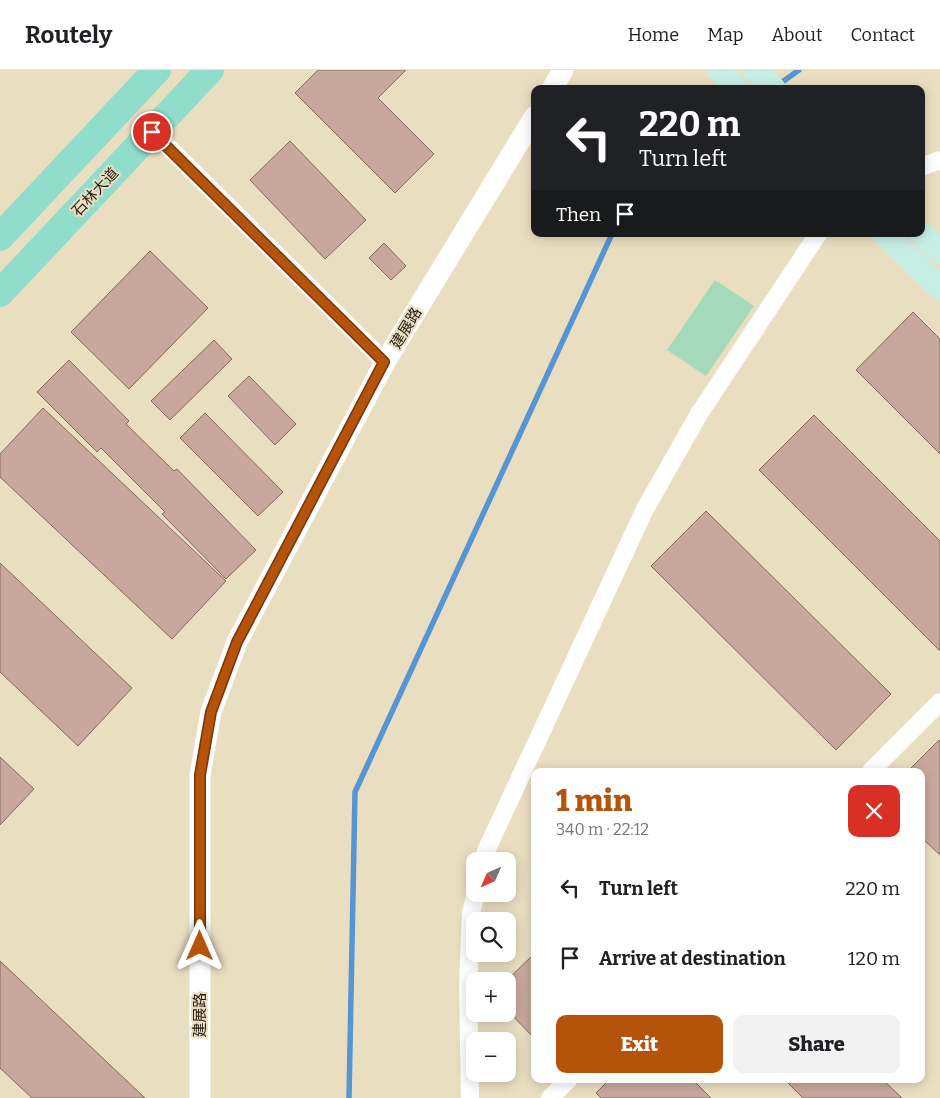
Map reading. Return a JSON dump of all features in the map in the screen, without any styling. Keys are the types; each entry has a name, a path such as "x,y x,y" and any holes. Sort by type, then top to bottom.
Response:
{"main road":[{"path":"0,238 157,70"},
{"name":"石林大道","path":"0,293 210,70"},
{"path":"719,70 734,85"},
{"path":"755,70 770,85"},
{"path":"888,237 940,288"},
{"path":"924,237 940,252"}],"street":[{"path":"554,85 563,70"},
{"name":"建展路","path":"200,1098 200,775 211,712 237,642 384,362 531,123"},
{"path":"152,132 384,362"},
{"path":"925,165 940,160"},
{"path":"486,852 645,509 699,414 816,237"},
{"path":"875,768 940,702"},
{"path":"470,1098 468,987 474,902"},
{"path":"550,1098 565,1083"}],"green space":[{"path":"715,280 754,306 706,376 667,350"}],"building":[{"path":"318,70 406,70 378,98 434,154 395,193 295,93"},
{"path":"290,141 366,220 325,259 250,180"},
{"path":"384,243 406,266 391,280 369,258"},
{"path":"150,251 208,308 129,389 71,332"},
{"path":"913,312 940,339 940,454 856,370"},
{"path":"214,340 232,359 170,420 151,401"},
{"path":"69,360 129,421 126,424 174,471 177,469 256,550 226,579 162,514 165,512 101,448 97,452 37,392"},
{"path":"249,376 296,424 275,445 228,396"},
{"path":"43,408 226,581 172,639 0,477 0,454"},
{"path":"205,413 283,492 258,516 180,438"},
{"path":"814,415 940,541 940,651 759,470"},
{"path":"706,511 891,694 836,750 651,566"},
{"path":"0,563 132,688 78,746 0,672"},
{"path":"939,740 940,855 925,841 925,768 911,768"},
{"path":"0,757 34,789 0,825"},
{"path":"531,957 531,1035 516,1019 515,972"},
{"path":"0,961 145,1098 32,1098 0,1068"},
{"path":"606,1083 696,1083 711,1098 601,1098 596,1093"},
{"path":"788,1083 886,1083 902,1098 803,1098"}],"waterway":[{"path":"778,85 799,70"},
{"path":"349,1098 355,792 611,237"}],"route":[{"path":"152,132 384,362 237,642 211,712 200,775 200,946"}]}
